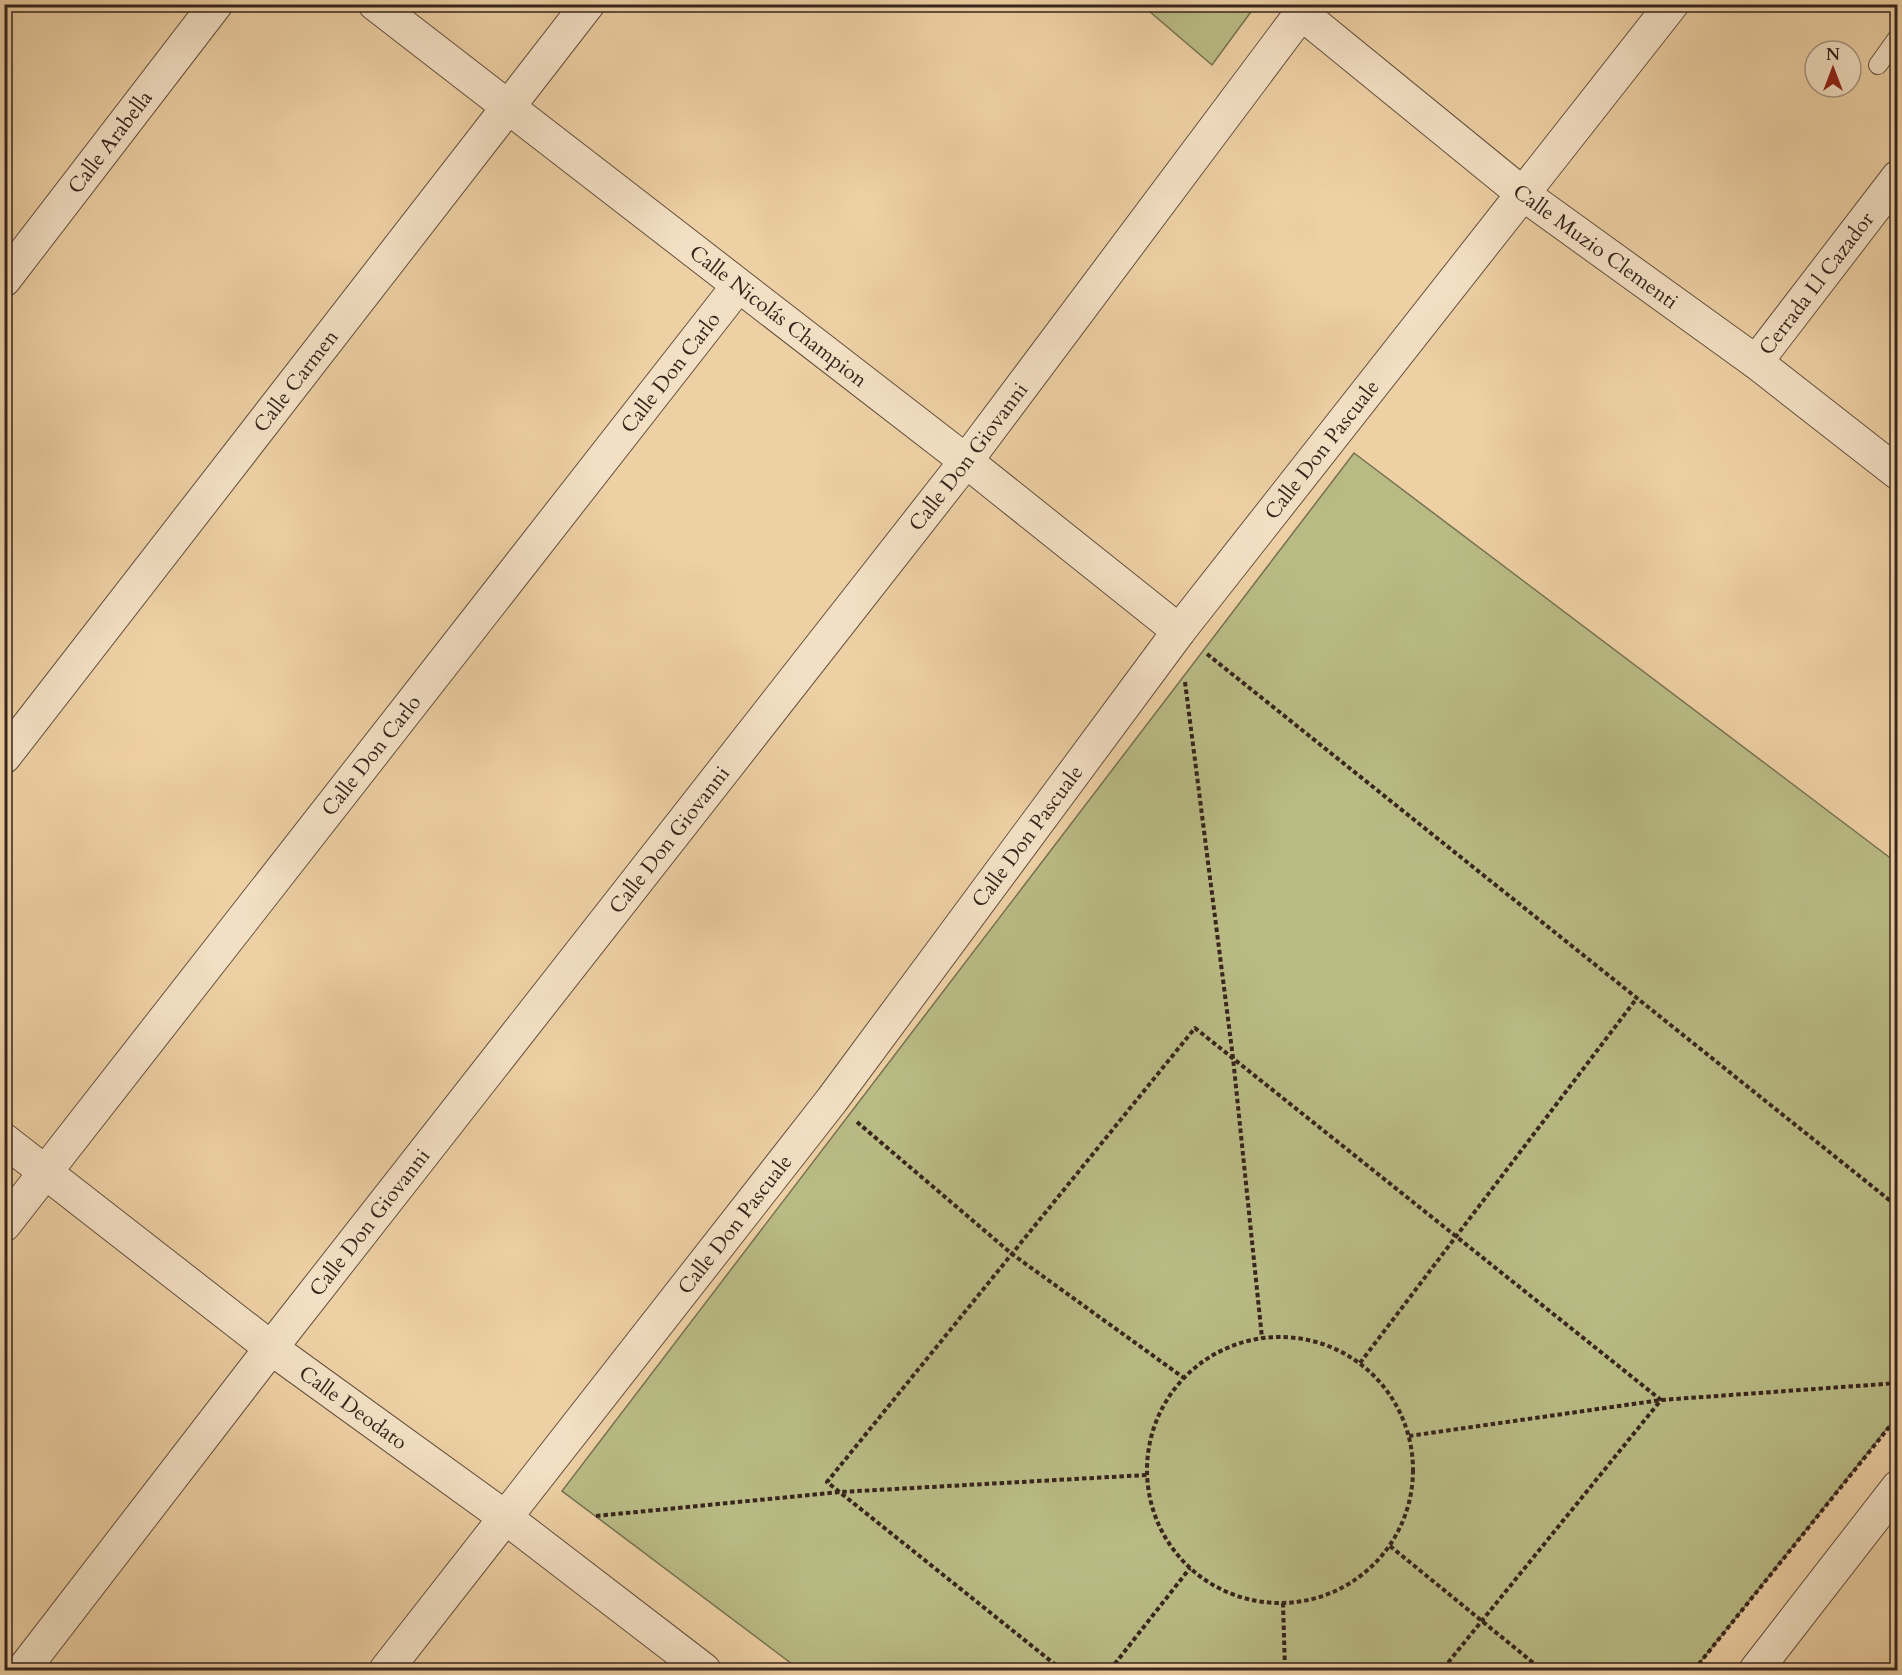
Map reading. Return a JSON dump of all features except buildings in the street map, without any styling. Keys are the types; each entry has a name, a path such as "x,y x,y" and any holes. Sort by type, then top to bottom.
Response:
{"street":[{"name":"Calle Arabella","path":"4,280 216,4"},
{"name":"Calle Nicolás Champion","path":"375,4 966,461 1179,631"},
{"name":"Calle Carmen","path":"4,757 588,4"},
{"name":"Calle Don Pascuale","path":"386,1671 832,1100 1179,631 1672,4"},
{"name":"Calle Muzio Clementi","path":"1305,9 1523,194 1756,362 1898,473"},
{"name":"Calle Don Giovanni","path":"23,1671 272,1348 966,461 1305,9"},
{"name":"Cerrada Ll Cazador","path":"1756,362 1898,177"},
{"name":"Calle Don Carlo","path":"4,1225 738,286"},
{"name":"Calle Deodato","path":"4,1140 272,1348 506,1518 704,1671"},
{"path":"1756,1671 1898,1487"}],"lane":[{"path":"1878,65 1898,38"}],"path":[{"path":"1179,631 1898,1207"},
{"path":"1179,631 1233,1058 1262,1338"},
{"path":"1360,1364 1637,998"},
{"path":"1062,1671 827,1482 1196,1028 1661,1400"},
{"path":"832,1100 1012,1254 1184,1378"},
{"path":"1262,1338 1297,1338 1330,1347 1360,1364 1382,1384 1398,1408 1409,1436 1414,1464 1412,1493 1404,1521 1390,1546 1369,1570 1343,1587 1314,1599 1283,1603 1249,1600 1238,1596 1217,1587 1190,1568 1167,1541 1152,1509 1147,1475 1150,1439 1163,1406 1184,1378 1207,1359 1233,1346 1262,1338"},
{"path":"1409,1436 1661,1400 1898,1383"},
{"path":"1442,1671 1661,1400"},
{"path":"1694,1671 1898,1416"},
{"path":"596,1516 840,1492 1147,1475"},
{"path":"1390,1546 1542,1671"},
{"path":"1110,1671 1190,1568"},
{"path":"1283,1603 1285,1671"}],"green space":[{"path":"1142,5 1256,5 1212,65"},
{"path":"1354,453 1897,863 1897,1416 1694,1670 800,1670 562,1491"}]}
